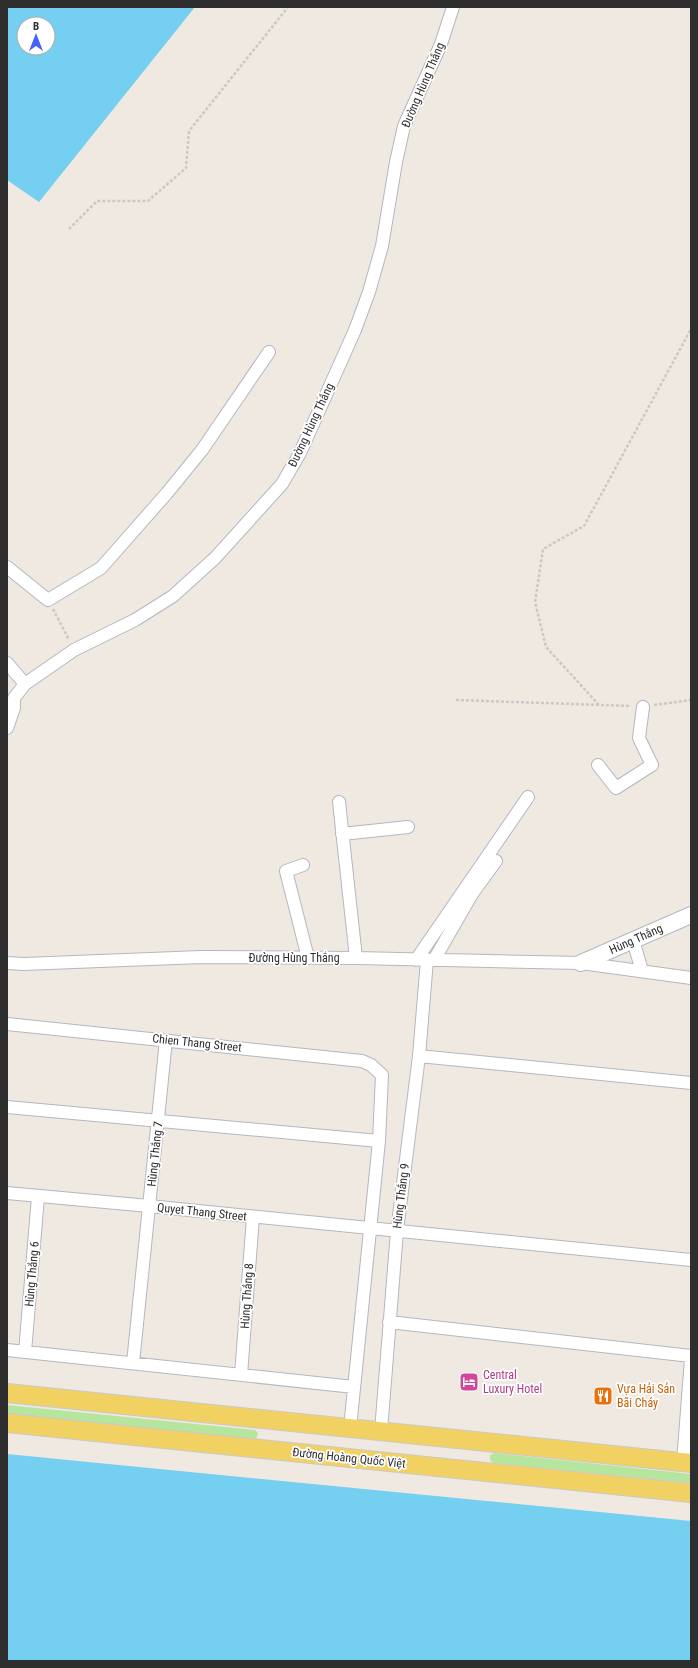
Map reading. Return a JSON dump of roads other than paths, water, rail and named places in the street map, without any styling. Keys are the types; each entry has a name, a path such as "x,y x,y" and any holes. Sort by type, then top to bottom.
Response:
{"main road":[{"path":"7,1394 687,1463"},
{"name":"Đường Hoàng Quốc Việt","path":"7,1423 691,1493"},
{"path":"347,1457 350,1428"},
{"path":"378,1461 381,1431"}],"street":[{"name":"Đường Hùng Thắng","path":"7,728 14,708 10,701 25,684 74,650 134,620 173,596 215,558 282,484 300,453 369,292 382,246 396,162 404,126 441,44 453,7"},
{"path":"7,567 48,600 101,568 167,493 202,450 269,352"},
{"path":"7,662 25,684"},
{"path":"598,765 616,788 652,765 639,738 643,707"},
{"path":"426,960 528,796"},
{"path":"339,802 356,958"},
{"path":"342,834 408,827"},
{"path":"426,960 496,861"},
{"path":"303,865 286,870 308,958"},
{"name":"Hùng Thắng","path":"581,963 691,915"},
{"path":"633,940 642,971"},
{"name":"Đường Hùng Thắng","path":"7,963 24,964 201,957 356,958 581,963 691,978"},
{"name":"Hùng Thắng 9","path":"381,1431 397,1231 419,1056 426,960"},
{"name":"Chien Thang Street","path":"7,1024 362,1061 371,1065 382,1074 379,1141"},
{"name":"Hùng Thắng 7","path":"133,1363 166,1040"},
{"path":"419,1056 691,1083"},
{"path":"7,1107 379,1141 350,1428"},
{"name":"Quyet Thang Street","path":"7,1193 691,1260"},
{"name":"Hùng Thắng 6","path":"26,1352 38,1197"},
{"name":"Hùng Thắng 8","path":"241,1375 253,1218"},
{"path":"389,1322 691,1358 687,1463"},
{"path":"7,1350 354,1387"}],"water":[{"path":"7,7 195,7 39,202 7,180"},
{"path":"7,1454 691,1521 691,1661 7,1661"}],"place":[{"name":"Central Luxury Hotel","path":"469,1382"},
{"name":"Vựa Hải Sản Bãi Cháy","path":"603,1396"}]}
